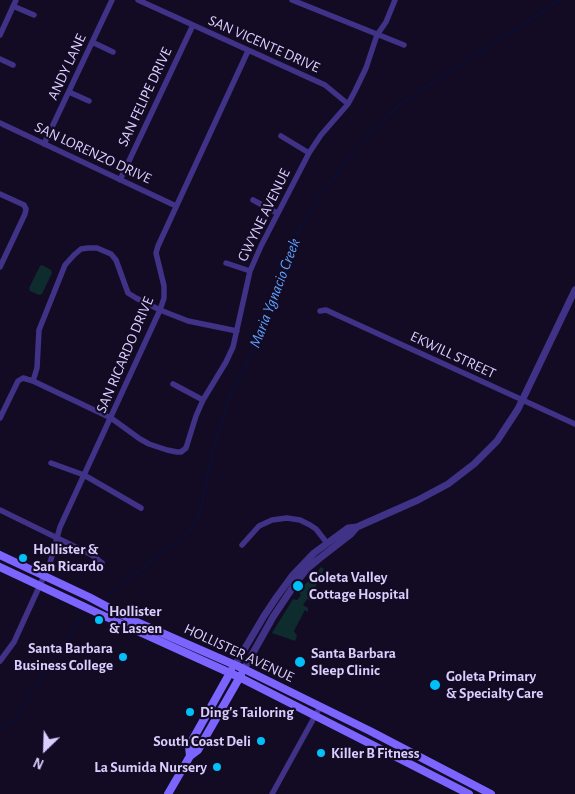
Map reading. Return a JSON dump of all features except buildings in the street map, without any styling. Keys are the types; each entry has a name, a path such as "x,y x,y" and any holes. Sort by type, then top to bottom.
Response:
{"main road":[{"name":"HOLLISTER AVENUE","path":"0,555 89,597 132,620 244,669 491,794"},
{"name":"HOLLISTER AVENUE","path":"0,567 239,677 469,794"},
{"path":"190,756 189,746 235,665"},
{"path":"168,794 190,756 198,750 244,669"}],"street":[{"name":"ANDY LANE","path":"44,144 112,0"},
{"name":"SAN VICENTE DRIVE","path":"138,0 326,85 348,104"},
{"path":"292,0 404,45"},
{"name":"GWYNE AVENUE","path":"111,418 149,444 181,452 186,448 203,400 233,347 250,270 261,246 309,153 321,135 348,104 363,75 377,35 386,22 396,0"},
{"path":"0,34 15,3 34,15"},
{"name":"SAN FELIPE DRIVE","path":"120,180 193,25"},
{"path":"92,42 113,52"},
{"name":"SAN RICARDO DRIVE","path":"0,661 14,642 40,586 52,556 60,527 160,310 164,298 164,286 156,253 158,246 248,51"},
{"path":"0,59 12,65"},
{"path":"69,92 90,101"},
{"name":"SAN LORENZO DRIVE","path":"0,123 176,206"},
{"path":"281,136 309,153"},
{"path":"0,194 24,205 26,209 0,267"},
{"path":"253,200 277,213"},
{"path":"33,381 37,368 38,330 65,265 81,249 97,248 111,254 116,260 128,293 160,310 188,321 237,331"},
{"path":"226,263 250,270"},
{"path":"235,665 280,592 305,563 327,543 348,528 357,527 432,494 462,474 497,441 523,400 575,290"},
{"name":"EKWILL STREET","path":"320,311 326,310 575,424"},
{"path":"0,418 18,382 23,378 111,418"},
{"path":"173,384 203,400"},
{"path":"51,463 84,475 141,508"},
{"path":"0,510 92,555 102,563"},
{"path":"242,544 259,526 272,520 286,518 300,520 310,525 316,529 327,543"},
{"path":"244,669 289,591 308,568 351,534 357,527"},
{"path":"272,794 320,707"}],"green space":[{"path":"42,265 51,270 52,273 42,294 39,295 30,291 29,288"},
{"path":"321,567 324,569 310,598 313,600 307,599 303,605 308,608 308,612 305,610 294,631 297,636 295,641 272,633 293,599 297,600 301,595 298,592"}],"waterway":[{"name":"Maria Ygnacio Creek","path":"106,597 187,533 197,520 213,451 228,401 254,350 282,269 300,228 319,198 346,162 367,135 400,104 560,0"},
{"name":"Maria Ygnacio Creek","path":"0,729 14,720 83,614"}],"place":[{"name":"Hollister & San Ricardo","path":"23,558"},
{"name":"Goleta Valley Cottage Hospital","path":"298,586"},
{"name":"Hollister & Lassen","path":"99,620"},
{"name":"Santa Barbara Business College","path":"123,657"},
{"name":"Santa Barbara Sleep Clinic","path":"300,662"},
{"name":"Goleta Primary & Specialty Care","path":"435,685"},
{"name":"Ding's Tailoring","path":"190,712"},
{"name":"South Coast Deli","path":"261,741"},
{"name":"Killer B Fitness","path":"321,753"},
{"name":"La Sumida Nursery","path":"217,767"}]}
